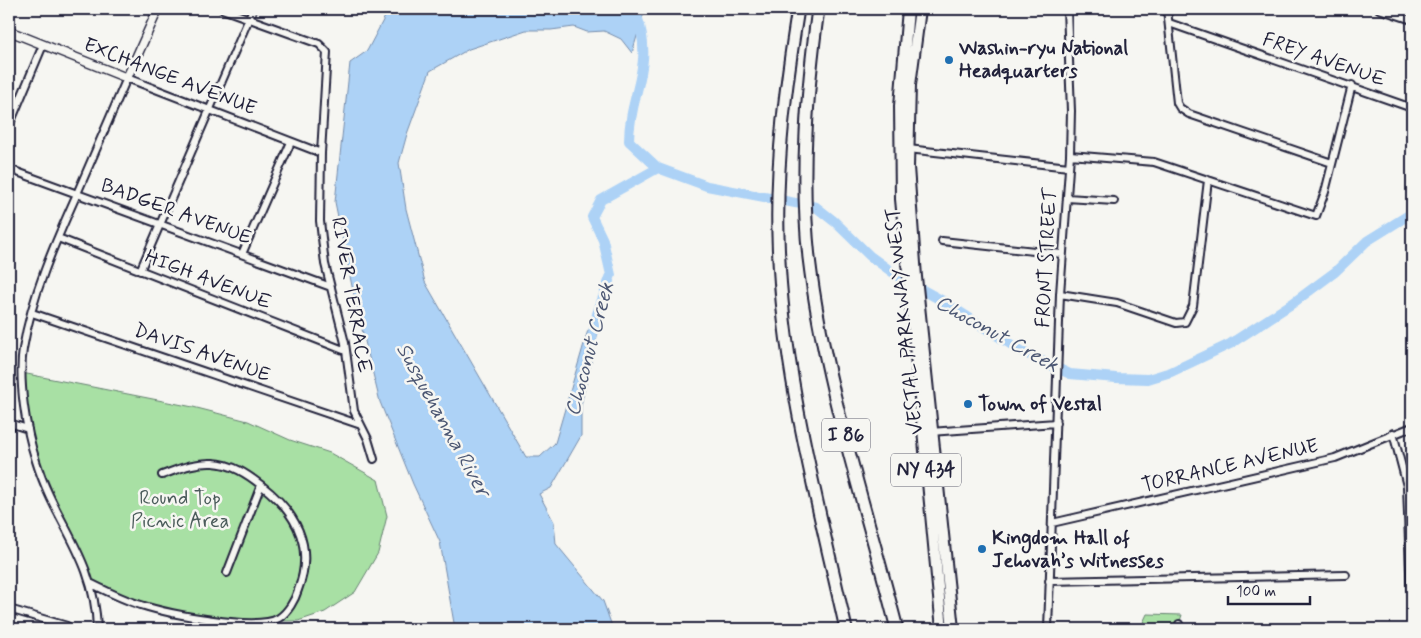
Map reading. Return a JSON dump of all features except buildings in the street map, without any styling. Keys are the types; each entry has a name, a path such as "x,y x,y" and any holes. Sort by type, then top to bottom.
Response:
{"highway":[{"name":"I 86","path":"798,9 785,103 779,172 778,234 782,305 795,399 846,629"},
{"name":"I 86","path":"818,9 809,77 805,177 808,237 823,344 897,629"}],"main road":[{"name":"VESTAL PARKWAY WEST","path":"908,9 903,51 900,145 901,199 912,275 928,432 953,629"},
{"name":"VESTAL PARKWAY WEST","path":"912,275 908,149 910,85 920,9"},
{"name":"VESTAL PARKWAY WEST","path":"928,432 942,629"}],"street":[{"path":"98,629 92,584 76,543 42,478 28,428 22,365 23,349 46,264 158,9"},
{"path":"222,9 248,18"},
{"path":"140,271 253,9"},
{"name":"FRONT STREET","path":"1048,629 1060,294 1070,155 1071,111 1067,9"},
{"path":"1167,9 1178,104 1189,114 1332,163"},
{"path":"1379,9 1412,20"},
{"name":"RIVER TERRACE","path":"248,18 319,44 327,54 321,153 320,221 331,287 346,351 354,411 373,450 374,459"},
{"name":"FREY AVENUE","path":"1169,23 1352,85 1412,108"},
{"name":"EXCHANGE AVENUE","path":"9,31 321,153"},
{"path":"9,126 43,45"},
{"path":"1070,155 1142,159 1316,216 1322,202 1352,85"},
{"path":"242,254 291,142"},
{"path":"908,149 1069,167"},
{"name":"BADGER AVENUE","path":"9,169 331,287"},
{"path":"1060,294 1116,303 1176,323 1185,322 1193,306 1208,180"},
{"path":"1067,198 1114,201"},
{"name":"HIGH AVENUE","path":"58,238 346,351"},
{"path":"942,241 1062,254"},
{"name":"DAVIS AVENUE","path":"32,313 361,425"},
{"path":"9,423 28,428"},
{"path":"928,432 1056,424"},
{"name":"TORRANCE AVENUE","path":"1052,523 1335,458 1412,427"},
{"path":"1393,434 1407,486 1411,528 1412,628"},
{"path":"92,584 116,596 155,609 245,622 270,621 279,618 292,603 302,579 304,558 298,527 287,508 262,485 239,470 213,463 185,466 162,475"},
{"path":"226,574 262,485"},
{"path":"1050,581 1346,576"},
{"path":"9,609 67,626"}],"green space":[{"name":"Round Top Picnic Area","path":"22,373 193,407 248,421 290,440 330,453 378,480 387,516 378,553 355,592 325,612 298,621 227,621 155,609 92,584 49,494 28,429"},
{"path":"1147,614 1182,615 1177,629 1140,629"}],"water":[{"name":"Susquehanna River","path":"389,9 645,9 632,53 621,39 604,31 587,32 574,27 551,30 526,30 469,49 430,71 407,134 399,163 406,209 425,282 526,457 540,457 555,443 588,330 598,333 581,405 581,436 551,488 539,494 554,522 556,544 603,601 613,629 455,629 440,542 413,484 380,402 355,301 335,202 350,63 367,51"}],"waterway":[{"name":"Choconut Creek","path":"612,9 637,16 642,34 642,66 630,124 629,141 658,168"},
{"name":"Choconut Creek","path":"591,343 597,314 611,275 603,240 592,217 601,200 658,168 707,186 816,207 835,222 870,256 899,277 941,300 1023,352 1070,374 1116,378 1148,379 1171,372 1230,344 1293,303 1335,272 1367,241 1412,213"}],"place":[{"name":"Washin-ryu National Headquarters","path":"949,60"},
{"name":"Town of Vestal","path":"968,404"},
{"name":"Kingdom Hall of Jehovah’s Witnesses","path":"982,549"}]}
